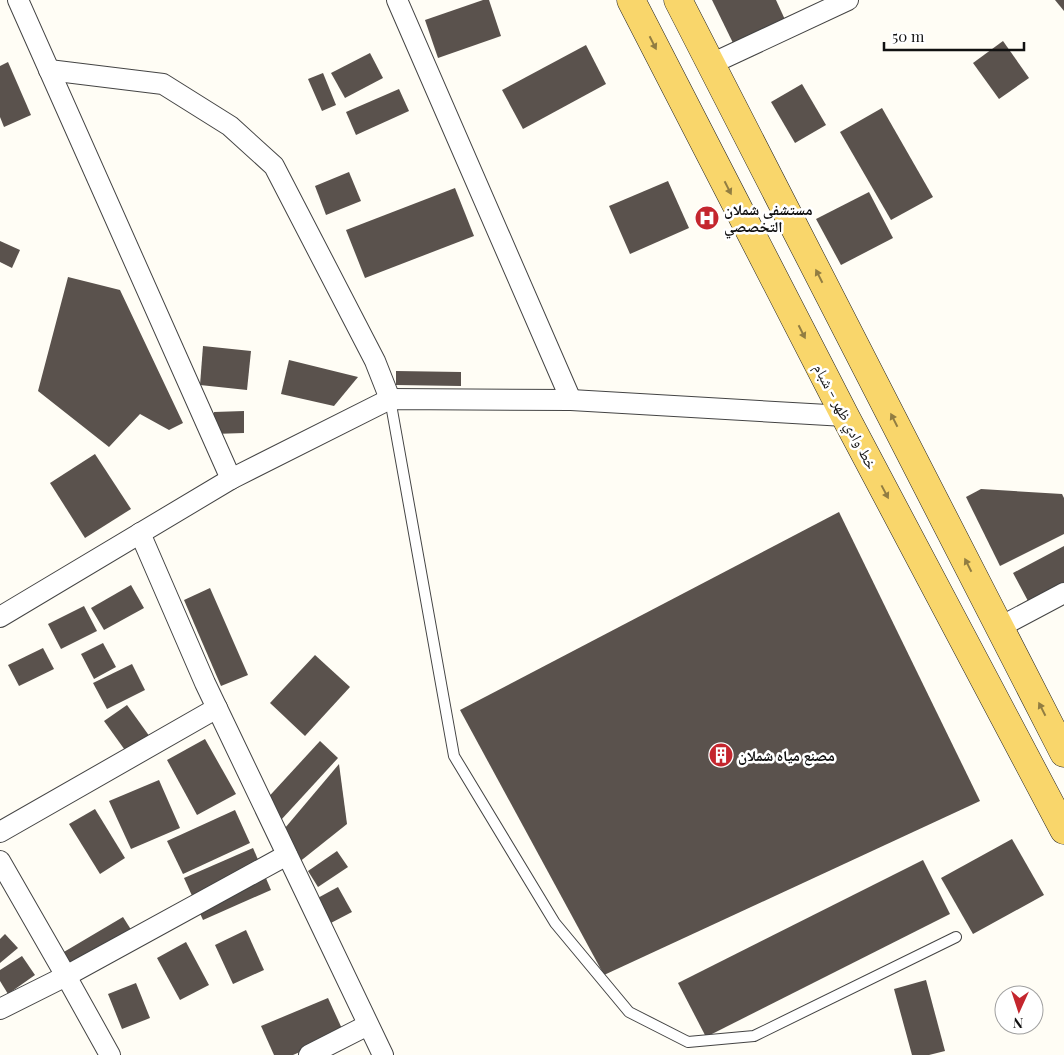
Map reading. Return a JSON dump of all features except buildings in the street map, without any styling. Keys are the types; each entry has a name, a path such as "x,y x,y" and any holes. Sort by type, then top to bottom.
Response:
{"main road":[{"name":"خط وادي ظهر - شبام","path":"631,0 845,416 1064,830"},
{"path":"678,0 1064,753"}],"street":[{"path":"18,0 231,479"},
{"path":"397,0 572,400"},
{"path":"711,64 848,0"},
{"path":"49,70 162,84 230,126 274,166 375,361 390,399"},
{"path":"0,617 231,479 390,399 572,400 845,416"},
{"path":"140,533 217,708 383,1055"},
{"path":"1000,627 1064,593"},
{"path":"0,832 217,708"},
{"path":"0,1009 66,976 287,855"},
{"path":"0,861 110,1055"},
{"path":"309,1055 368,1025"}],"lane":[{"path":"390,399 454,756 555,923 630,1012 688,1042 754,1036 956,937"}],"place":[{"name":"مستشفى شملان التخصصي","path":"707,218"},
{"name":"مصنع مياه شملان","path":"721,755"}]}
